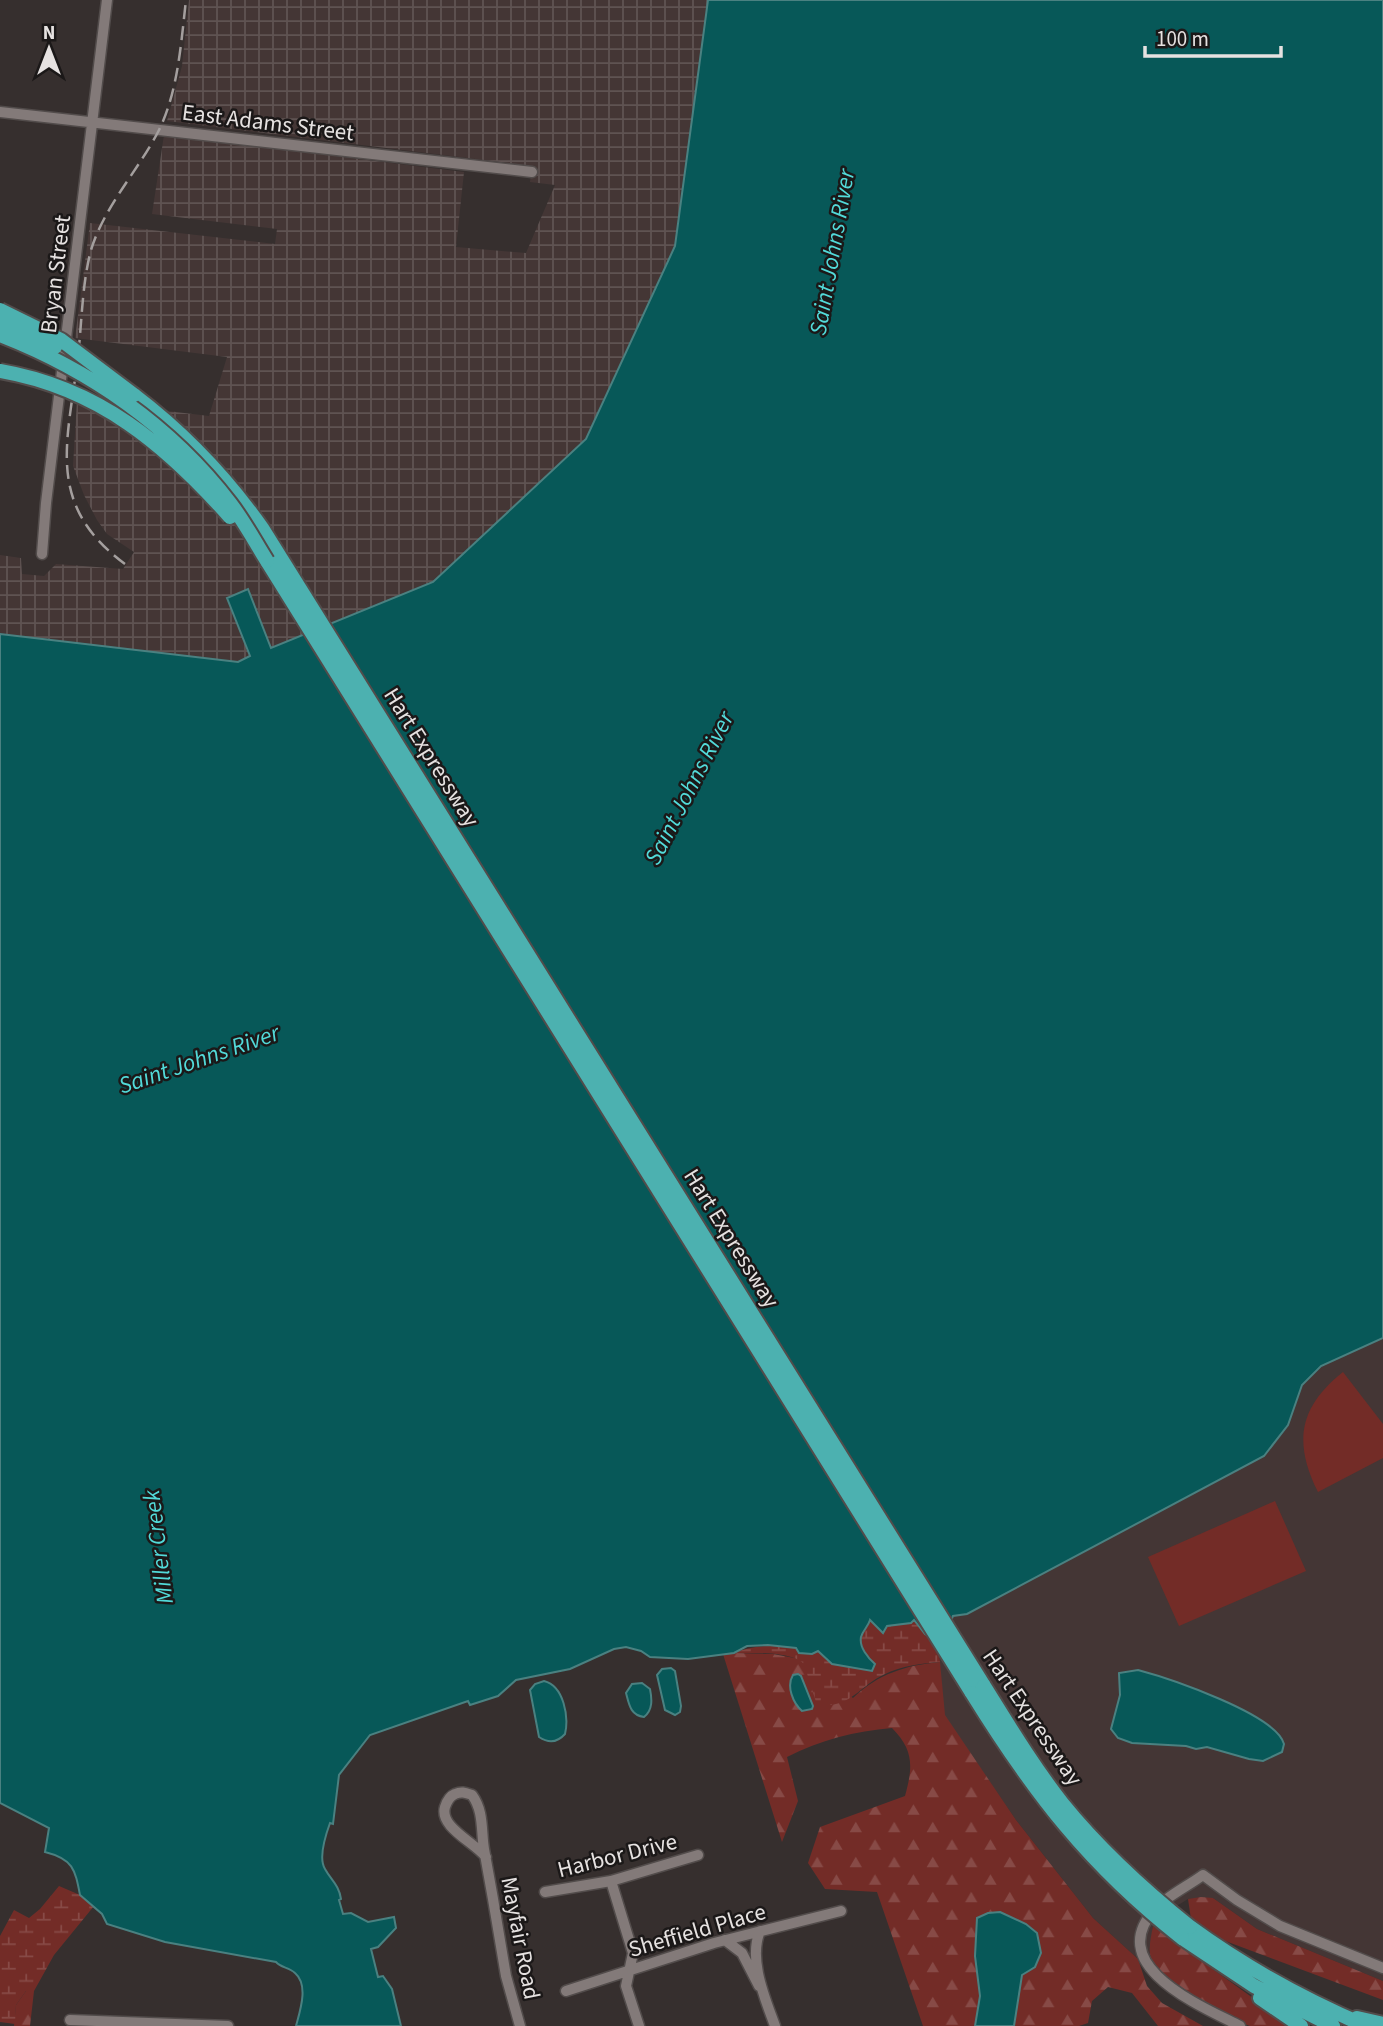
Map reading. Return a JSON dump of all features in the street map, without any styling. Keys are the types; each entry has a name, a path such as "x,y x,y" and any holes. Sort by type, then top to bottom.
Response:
{"highway":[{"path":"0,310 61,340 134,395"},
{"path":"0,323 77,358 134,395"},
{"path":"0,335 81,373 156,426 190,457 225,496 267,561"},
{"path":"0,371 33,378 71,391 133,425 203,488 267,561"},
{"name":"Hart Expressway","path":"134,395 199,451 233,489 262,528 1022,1748 1062,1803 1106,1853 1221,1965 1298,2010 1333,2026"},
{"name":"Hart Expressway","path":"267,561 1016,1762 1055,1816 1094,1860 1130,1894 1186,1932 1330,2011 1366,2026"},
{"path":"1221,1965 1258,1997 1301,2026"},
{"path":"1330,2011 1383,2024"}],"street":[{"name":"Bryan Street","path":"42,554 107,0"},
{"name":"East Adams Street","path":"0,112 532,172"},
{"name":"Mayfair Road","path":"486,1857 477,1846 446,1822 446,1805 455,1794 466,1793 476,1801 480,1810 506,1976 520,2026"},
{"name":"Harbor Drive","path":"545,1892 611,1881 698,1854"},
{"path":"1232,2024 1163,1981 1147,1966 1140,1952 1144,1925 1156,1908 1203,1875 1280,1926 1383,1968"},
{"path":"611,1881 633,1953 626,1986 639,2026"},
{"name":"Sheffield Place","path":"566,1991 724,1940 841,1911"},
{"path":"760,1931 755,1951 764,1996"},
{"path":"724,1940 742,1953 764,1996 775,2026"},
{"path":"70,2020 228,2026"}],"shaded area":[{"path":"189,0 708,0 675,246 586,439 433,582 271,648 248,590 227,598 250,657 238,662 0,634 0,555 21,558 22,574 44,576 56,564 123,569 134,552 107,534 97,520 73,466 77,400 209,416 227,357 75,338 90,223 275,244 277,229 152,214 164,135 464,172 456,247 526,253 555,185 530,182 532,166 167,121 182,66"},
{"path":"1383,1338 1383,1981 1257,1929 1213,1898 1188,1899 1167,1912 1153,1926 1150,1954 1138,1959 1093,1918 1016,1820 944,1715 938,1642 947,1632 952,1616 967,1614 1288,1425 1302,1385 1321,1366"}],"green space":[{"path":"1343,1372 1383,1424 1383,1458 1318,1492 1305,1457 1305,1426 1317,1398"},
{"path":"1275,1501 1306,1571 1179,1626 1148,1557"},
{"path":"914,1619 925,1634 938,1642 940,1662 912,1665 891,1671 838,1704 817,1705 804,1664 798,1660 771,1654 734,1653 748,1648 782,1646 867,1657 860,1640 869,1620 898,1625"},
{"path":"723,1654 773,1654 800,1659 853,1698 872,1683 893,1672 940,1662 945,1715 1016,1820 1093,1918 1138,1959 1147,1986 1162,2003 1203,2026 1158,2026 1132,1993 1108,1987 1092,2001 1088,2023 1079,2026 1014,2026 1022,1975 1035,1966 1026,1924 1000,1912 975,1956 980,1996 975,2026 923,2026 877,1892 825,1889 808,1863 820,1827 905,1796 910,1759 904,1744 892,1728 878,1729 825,1741 787,1757 798,1801 782,1842"},
{"path":"59,1886 80,1895 94,1906 54,1955 34,1991 26,1991 16,2005 15,2024 0,2022 0,1936 14,1910 29,1918"},
{"path":"1213,1898 1257,1929 1383,1981 1383,2000 1220,1939 1191,1919 1188,1899"},
{"path":"1153,1926 1294,2026 1250,2026 1212,2007 1180,1986 1156,1967 1151,1959"},
{"path":"26,1991 34,1991 30,2026 14,2026 16,2005"}],"water":[{"path":"708,0 1383,0 1383,1338 1321,1366 1302,1385 1288,1425 1264,1456 967,1614 953,1616 947,1632 938,1642 925,1634 914,1620 911,1623 887,1626 883,1633 870,1620 862,1635 861,1645 875,1664 872,1671 832,1664 818,1651 812,1654 799,1653 796,1648 768,1645 747,1646 734,1653 688,1659 650,1657 626,1647 614,1649 570,1669 516,1680 498,1696 470,1705 468,1701 370,1735 339,1775 333,1824 330,1823 322,1859 338,1890 343,1914 351,1913 368,1922 394,1917 396,1928 378,1947 371,1949 378,1977 383,1976 392,1989 401,2026 296,2026 303,1991 299,1978 293,1971 276,1962 165,1942 107,1924 102,1914 80,1895 71,1866 62,1858 45,1852 49,1828 0,1803 0,634 238,662 250,656 227,598 248,589 271,648 433,582 586,439 675,246"},
{"path":"671,1668 675,1671 681,1706 680,1712 675,1715 665,1710 657,1675 662,1669"},
{"path":"1138,1670 1195,1689 1262,1721 1277,1733 1284,1744 1282,1752 1263,1761 1207,1747 1196,1749 1132,1743 1118,1738 1111,1729 1120,1695 1119,1673"},
{"path":"798,1674 812,1709 802,1711 793,1699 791,1679"},
{"path":"544,1681 556,1689 564,1703 565,1734 552,1741 539,1737 530,1690 535,1684"},
{"path":"642,1683 650,1689 651,1697 650,1708 644,1717 633,1711 626,1693 632,1684"},
{"path":"1000,1912 1026,1924 1037,1933 1041,1953 1035,1967 1022,1975 1014,2026 975,2026 980,1996 975,1956 977,1918"}],"railway":[{"path":"125,564 99,541 82,518 72,494 67,470 70,416 91,250 112,204 150,147 165,117 178,68 186,0"}],"water label":[{"name":"Saint Johns River","path":"832,252"},
{"name":"Saint Johns River","path":"689,788"},
{"name":"Saint Johns River","path":"199,1059"},
{"name":"Miller Creek","path":"158,1547"}]}
